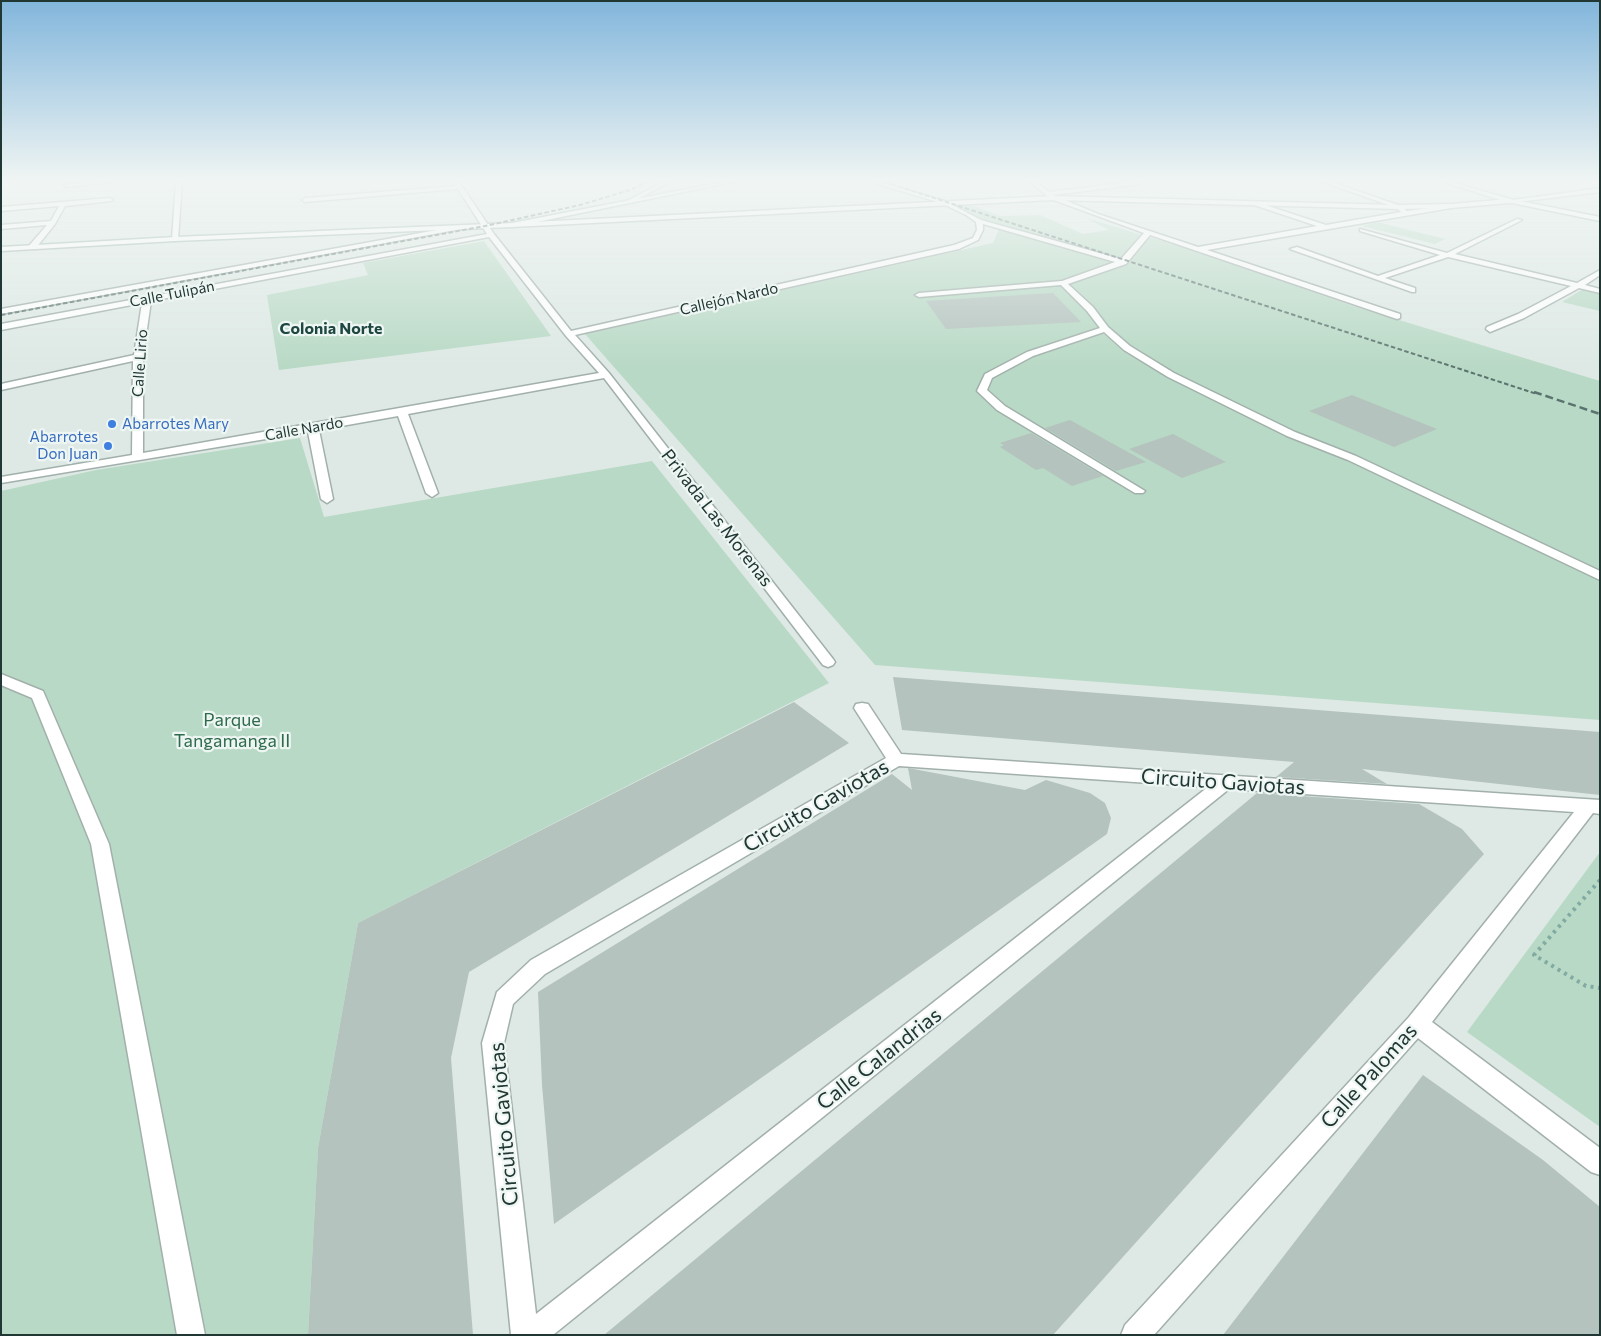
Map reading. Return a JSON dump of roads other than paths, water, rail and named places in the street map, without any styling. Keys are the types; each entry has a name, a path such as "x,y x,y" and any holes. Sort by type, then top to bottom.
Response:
{"street":[{"path":"1,250 79,244"},
{"path":"1,312 370,244"},
{"name":"Calle Tulipán","path":"1,327 441,244"},
{"name":"Privada Las Morenas","path":"498,244 569,334 606,375 828,662"},
{"name":"Callejón Nardo","path":"569,334 963,244"},
{"path":"1061,244 1123,262"},
{"path":"918,295 1063,283 1123,262 1138,244"},
{"path":"1181,244 1397,316"},
{"path":"1198,250 1229,244"},
{"path":"1411,244 1448,255 1600,291"},
{"path":"1378,278 1448,255 1470,244"},
{"path":"1294,249 1412,290"},
{"path":"1490,329 1522,316 1600,272"},
{"path":"1063,283 1090,309 1105,328 1127,348 1171,375 1291,434 1352,458 1600,576"},
{"name":"Calle Lirio","path":"138,457 138,357 147,299"},
{"path":"1105,328 1030,354 988,376 982,391 1001,408 1139,490"},
{"path":"1,387 138,357"},
{"name":"Calle Nardo","path":"1,480 312,428 606,375"},
{"path":"402,412 432,494"},
{"path":"312,428 327,499"},
{"path":"1,679 38,695 100,844 191,1335"},
{"path":"862,708 896,760"},
{"name":"Circuito Gaviotas","path":"525,1335 493,1043 504,999 538,967 896,760 1595,806"},
{"name":"Calle Calandrias","path":"531,1335 1226,782"},
{"name":"Calle Palomas","path":"1134,1335 1417,1024 1595,806"},
{"path":"1417,1024 1600,1163"}],"railway":[{"path":"1,315 385,244"},
{"path":"1077,244 1537,394"},
{"path":"1534,392 1600,414"}],"place":[{"name":"Abarrotes Mary","path":"112,424"},
{"name":"Abarrotes Don Juan","path":"108,446"}],"district":[{"name":"Colonia Norte","path":"331,329"}],"park label":[{"name":"Parque Tangamanga II","path":"232,730"}]}
